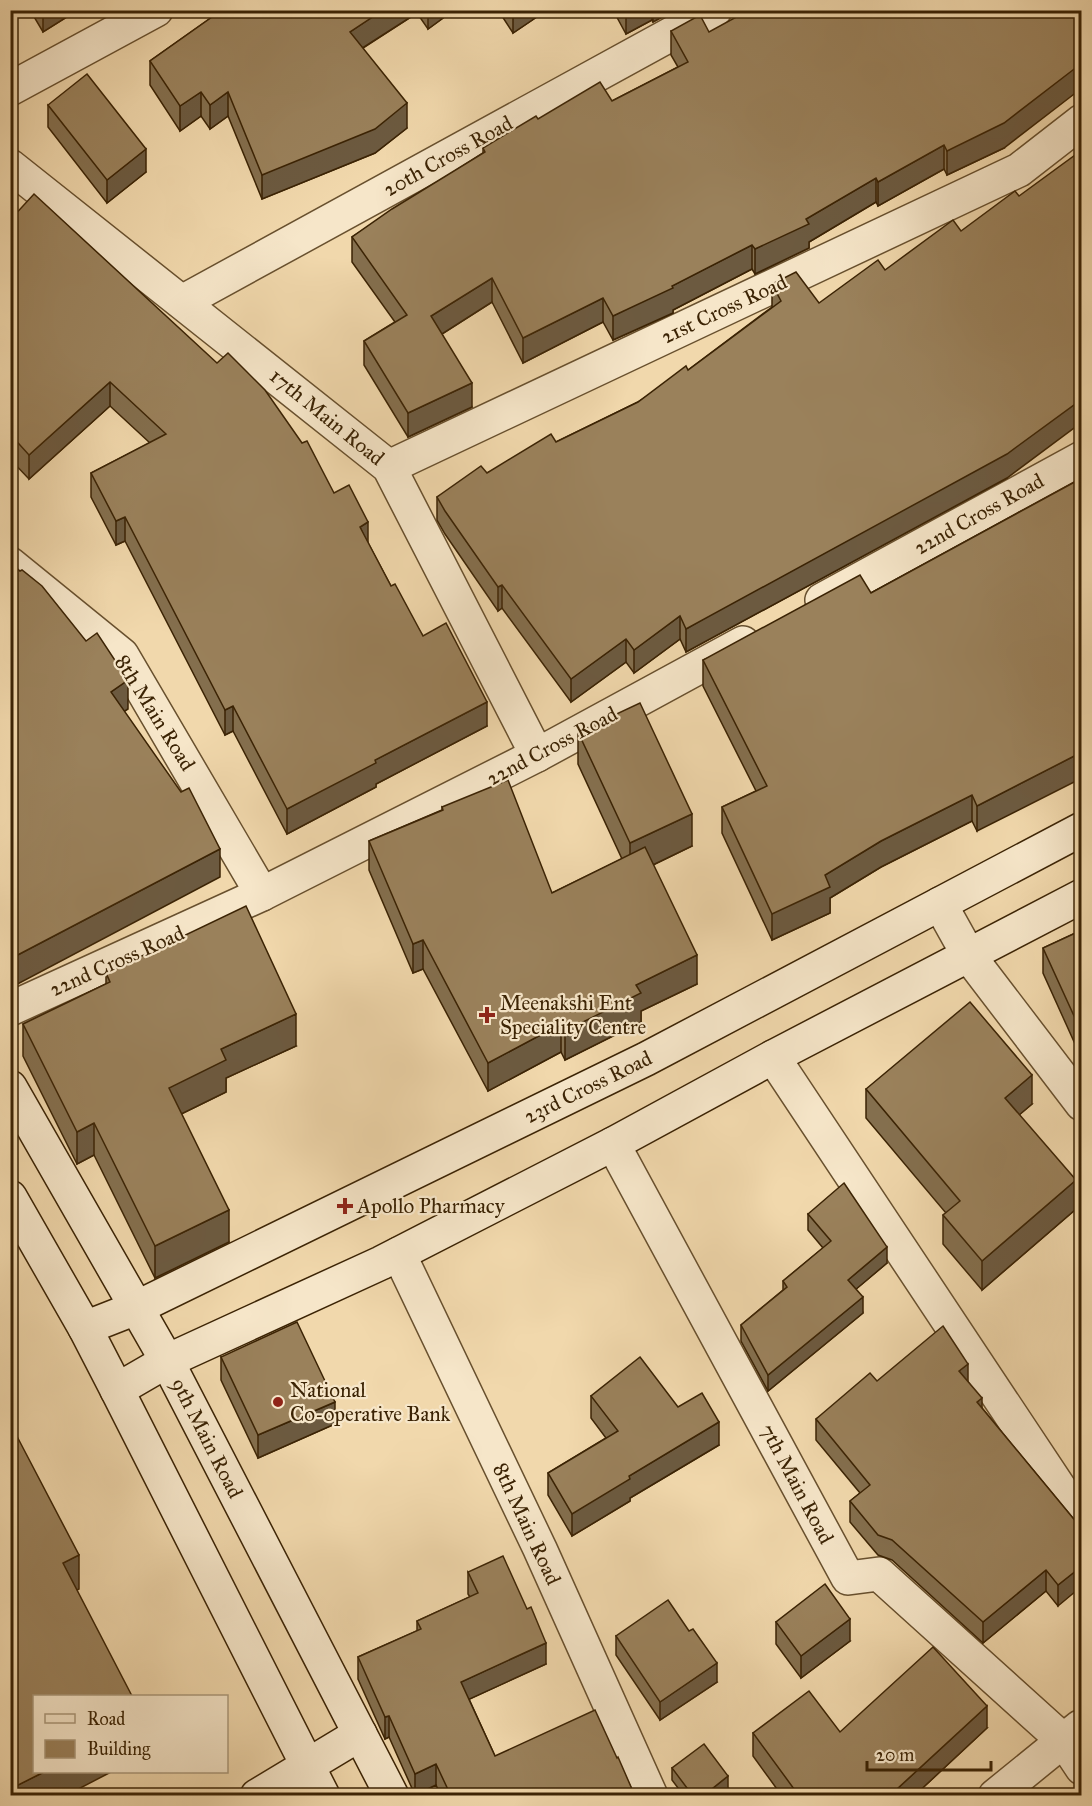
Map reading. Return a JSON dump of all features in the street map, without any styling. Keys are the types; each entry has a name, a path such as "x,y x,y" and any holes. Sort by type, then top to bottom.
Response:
{"street":[{"path":"10,89 156,10"},
{"name":"20th Cross Road","path":"182,302 715,10"},
{"name":"21st Cross Road","path":"389,467 1019,170 1082,121"},
{"name":"17th Main Road","path":"10,166 389,467 537,755"},
{"name":"22nd Cross Road","path":"799,612 1082,458"},
{"name":"8th Main Road","path":"10,564 122,655 262,894"},
{"name":"22nd Cross Road","path":"10,1009 262,894 537,755 768,630"},
{"name":"23rd Cross Road","path":"85,1328 136,1308 646,1059 1082,829"},
{"path":"117,1390 167,1361 399,1254 613,1144 773,1057 1082,896"},
{"path":"940,904 969,956 1082,1104"},
{"path":"773,1057 1082,1522"},
{"name":"9th Main Road","path":"10,1087 167,1361 392,1796"},
{"name":"7th Main Road","path":"613,1144 848,1578 879,1574 1073,1733"},
{"path":"10,1197 85,1328 323,1796"},
{"name":"8th Main Road","path":"399,1254 540,1549 651,1796"},
{"path":"995,1796 1073,1733 1082,1768"},
{"path":"257,1796 360,1734"}],"building":[{"path":"222,10 383,10 350,32 407,103 375,129 262,175 228,92 210,105 201,92 180,106 150,61"},
{"path":"749,10 1082,10 1082,63 1004,123 947,151 944,145 878,182 876,178 806,219 809,224 755,249 752,245 672,286 673,288 613,316 603,298 523,338 492,278 431,316 472,383 408,413 364,341 407,315 352,237 392,209 485,152 483,148 536,116 538,119 600,82 612,101 688,62 671,31 700,15 709,32"},
{"path":"87,74 146,149 107,180 48,105"},
{"path":"1082,150 1082,399 1007,454 686,629 680,616 634,650 626,639 571,679 502,585 498,587 437,497 481,466 487,473 551,434 556,442 638,402 686,366 688,370 781,301 772,284 796,272 819,303 878,260 885,270 953,220 961,231 1015,191 1019,196"},
{"path":"34,194 217,363 228,353 265,390 302,443 307,441 334,493 349,485 368,522 360,527 391,586 395,584 423,636 446,623 487,702 287,809 233,706 225,710 125,517 116,521 91,473 166,434 110,382 29,455 10,434 10,218"},
{"path":"1082,478 1082,752 977,806 972,795 881,841 825,875 830,887 772,914 722,807 767,786 703,660 860,575 871,593"},
{"path":"10,562 42,586 86,641 97,633 128,680 111,692 181,792 189,788 220,849 10,959"},
{"path":"640,703 692,814 630,843 578,732"},
{"path":"508,780 552,893 645,847 697,955 636,985 641,993 565,1031 561,1024 488,1063 423,940 413,944 369,841"},
{"path":"246,906 296,1014 221,1049 226,1060 169,1088 229,1210 155,1246 94,1123 77,1132 23,1024 110,982 106,973"},
{"path":"1082,930 1082,1029 1080,1029 1043,948"},
{"path":"970,1002 1032,1075 1005,1098 1076,1180 982,1261 943,1215 960,1201 866,1089"},
{"path":"844,1183 887,1247 848,1280 863,1297 768,1375 741,1325 787,1287 783,1281 831,1241 808,1214"},
{"name":"National Co-operative Bank","path":"297,1322 335,1402 258,1435 221,1357"},
{"path":"943,1326 968,1364 959,1371 982,1398 977,1402 1082,1529 1082,1566 1058,1585 1046,1570 983,1622 892,1540 878,1535 850,1501 870,1485 816,1419 870,1373 877,1381"},
{"path":"640,1357 678,1407 702,1393 719,1422 629,1476 630,1479 572,1514 548,1473 618,1431 591,1396"},
{"path":"10,1423 79,1555 63,1563 131,1695 33,1695 33,1773 42,1773 12,1788 15,1796 10,1796"},
{"path":"503,1556 527,1609 531,1607 546,1643 461,1682 495,1756 595,1710 635,1796 451,1796 436,1764 415,1774 389,1716 385,1717 358,1657 421,1629 417,1621 478,1593 468,1572"},
{"path":"825,1584 850,1619 801,1656 776,1622"},
{"path":"668,1600 689,1631 693,1629 717,1663 660,1702 616,1636"},
{"path":"933,1647 987,1706 897,1789 900,1792 895,1796 793,1796 797,1793 753,1733 809,1691 840,1732"},
{"path":"704,1744 728,1776 703,1796 693,1796 672,1768"}],"place":[{"name":"Meenakshi Ent Speciality Centre","path":"487,1015"},
{"name":"Apollo Pharmacy","path":"345,1206"},
{"name":"National Co-operative Bank","path":"278,1402"}]}
